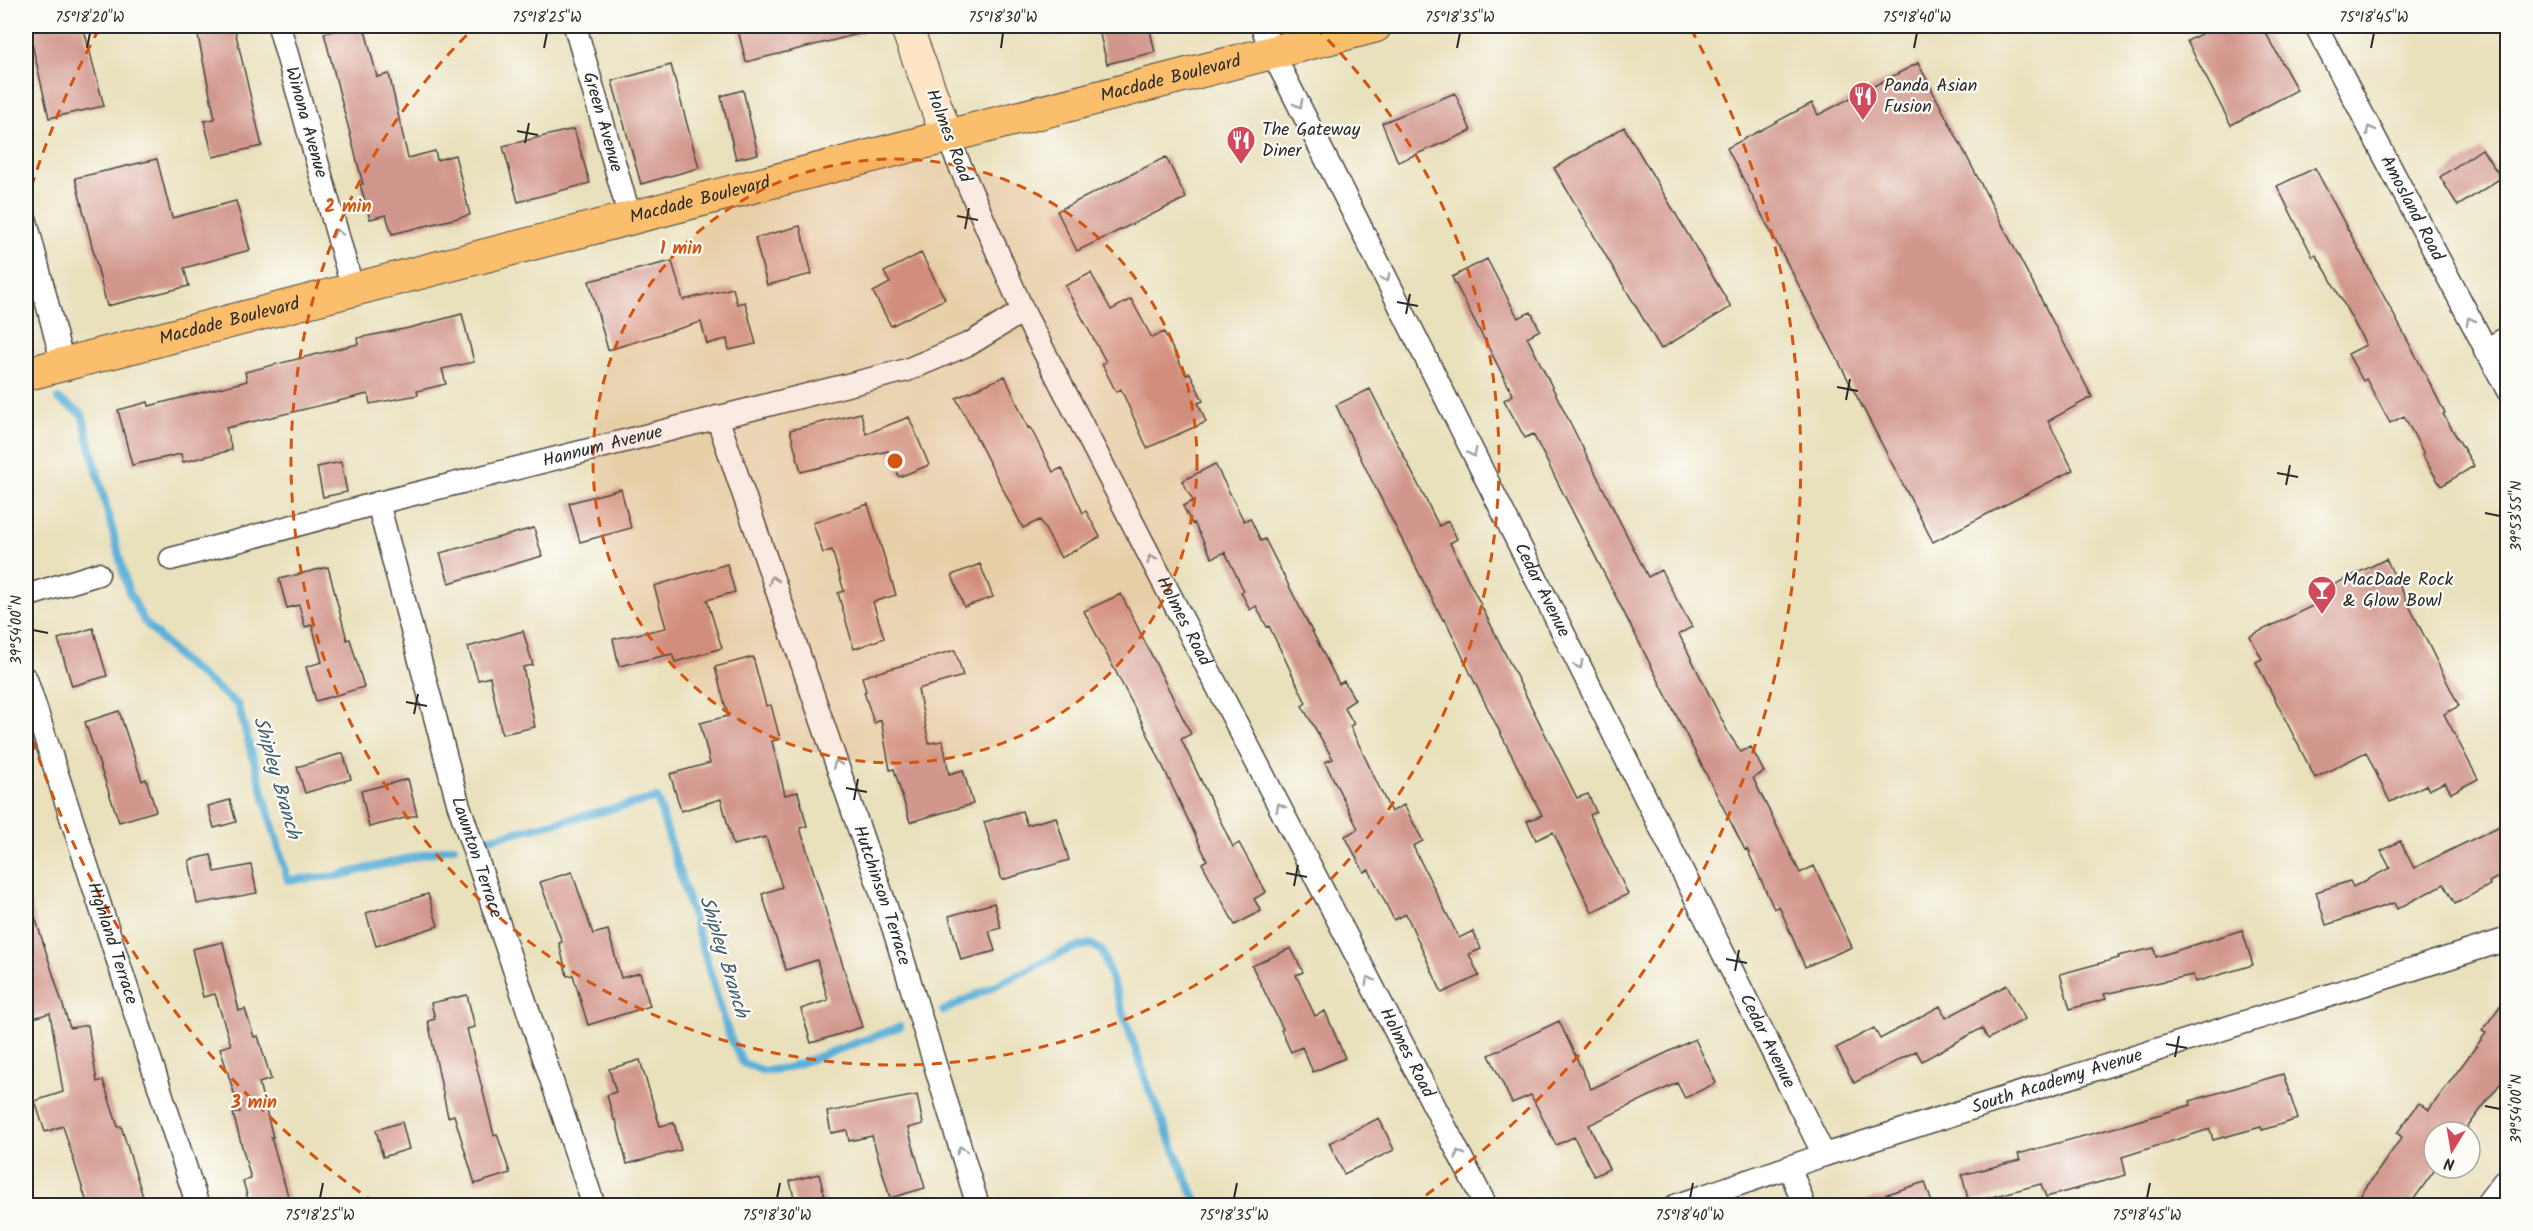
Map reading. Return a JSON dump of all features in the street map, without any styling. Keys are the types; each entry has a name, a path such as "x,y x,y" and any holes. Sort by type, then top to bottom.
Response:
{"main road":[{"name":"Macdade Boulevard","path":"26,374 947,136 1267,39 1376,26"}],"street":[{"name":"Winona Avenue","path":"279,26 353,290"},
{"name":"Green Avenue","path":"575,26 630,218"},
{"name":"Holmes Road","path":"906,26 947,136 1023,311 1486,1206"},
{"name":"Amosland Road","path":"2316,26 2508,391"},
{"name":"Cedar Avenue","path":"1267,39 1824,1155"},
{"path":"26,221 63,365"},
{"name":"Hannum Avenue","path":"171,559 378,503 907,370 971,343 1023,311"},
{"path":"2485,351 2508,337"},
{"name":"Hutchinson Terrace","path":"717,417 894,930 978,1206"},
{"name":"Lawnton Terrace","path":"378,503 459,803 594,1206"},
{"path":"26,596 98,574"},
{"name":"Highland Terrace","path":"26,679 198,1206"},
{"name":"South Academy Avenue","path":"1675,1206 1824,1155 2508,939"},
{"path":"1790,1168 1804,1206"},
{"path":"2485,1206 2508,1176"}],"building":[{"path":"28,26 83,26 104,106 49,118"},
{"path":"196,26 234,26 262,146 213,157 204,121 215,119"},
{"path":"364,26 377,77 389,74 408,158 435,151 437,160 455,155 470,215 392,234 386,215 370,219 324,33"},
{"path":"737,26 862,26 863,33 746,62"},
{"path":"1098,26 1149,26 1155,52 1107,64"},
{"path":"2216,26 2262,26 2297,90 2231,125 2187,41"},
{"path":"1918,63 2092,397 2048,421 2073,470 1933,542 1727,148 1812,103 1818,115"},
{"path":"671,65 699,168 641,184 612,81"},
{"path":"743,90 758,154 736,159 721,96"},
{"path":"1455,93 1471,131 1398,162 1382,123"},
{"path":"1624,127 1731,307 1661,349 1554,168"},
{"path":"574,129 590,183 518,202 503,146"},
{"path":"2482,149 2501,178 2458,206 2440,177"},
{"path":"1166,157 1186,198 1077,251 1057,211"},
{"path":"157,159 172,218 236,201 250,250 184,268 189,286 107,306 75,178"},
{"path":"2315,168 2418,360 2445,413 2443,414 2474,466 2441,486 2422,455 2424,454 2404,416 2390,423 2366,379 2363,381 2348,354 2366,345 2326,271 2316,255 2313,257 2277,186"},
{"path":"800,226 812,274 767,285 755,238"},
{"path":"921,253 945,299 891,326 873,292 890,283 884,272"},
{"path":"1487,259 1518,318 1531,312 1540,330 1527,337 1648,577 1661,570 1692,627 1679,634 1729,734 1741,752 1751,747 1764,772 1753,778 1800,873 1814,866 1852,947 1805,967 1779,906 1774,909 1747,849 1745,850 1533,434 1525,438 1504,400 1513,395 1452,277"},
{"path":"672,261 683,300 733,288 737,304 745,302 756,344 729,350 727,339 707,344 701,322 608,350 589,281"},
{"path":"1091,273 1111,310 1131,299 1152,338 1164,332 1186,375 1190,373 1203,401 1198,403 1206,422 1147,448 1121,389 1116,392 1102,364 1106,362 1065,286"},
{"path":"462,314 474,362 442,369 446,384 417,391 418,395 370,404 368,394 226,428 232,450 183,462 181,454 132,465 118,410 148,402 149,406 247,381 245,372 358,344 357,338 409,328"},
{"path":"1005,376 1028,428 1030,427 1053,472 1062,468 1083,513 1086,511 1100,537 1061,558 1040,520 1023,528 956,398"},
{"path":"1370,389 1439,526 1448,521 1457,539 1450,543 1577,798 1588,794 1596,812 1590,815 1628,894 1592,912 1553,832 1536,840 1527,821 1542,815 1445,619 1443,620 1364,465 1336,405"},
{"path":"861,413 866,434 909,417 929,465 899,477 888,451 801,472 790,430"},
{"path":"341,462 347,492 323,497 317,467"},
{"path":"1215,464 1244,521 1250,518 1261,541 1265,539 1339,684 1344,681 1355,700 1344,707 1354,724 1350,726 1391,812 1404,805 1423,841 1413,846 1459,938 1473,931 1481,949 1469,954 1479,976 1442,993 1406,914 1394,920 1369,870 1364,872 1345,836 1358,829 1325,762 1333,759 1302,706 1306,703 1269,626 1267,627 1256,606 1250,610 1241,592 1244,591 1225,552 1212,558 1183,506 1193,501 1182,481"},
{"path":"621,489 631,528 580,542 569,503"},
{"path":"868,504 896,595 873,602 884,638 854,649 838,593 844,591 832,550 823,553 813,523"},
{"path":"534,528 542,556 449,583 440,553"},
{"path":"2386,559 2459,706 2444,714 2478,779 2451,793 2445,782 2429,790 2426,785 2390,802 2366,752 2315,778 2256,662 2262,659 2250,636 2327,599 2323,590"},
{"path":"727,564 735,592 707,600 722,648 675,662 672,654 619,666 613,639 666,628 654,586"},
{"path":"980,564 993,597 964,607 952,575"},
{"path":"328,567 347,640 350,639 364,687 316,701 306,667 322,662 312,625 305,627 299,605 287,608 279,579"},
{"path":"1121,594 1191,734 1181,739 1233,847 1239,843 1266,892 1254,899 1261,911 1235,925 1202,863 1207,860 1141,720 1084,611"},
{"path":"93,628 107,676 72,686 58,639"},
{"path":"523,631 533,665 523,667 535,727 502,734 490,677 478,680 468,647"},
{"path":"955,650 963,676 918,689 929,743 943,741 949,774 963,770 973,804 910,822 894,769 890,770 881,720 874,723 864,692 866,691 862,677"},
{"path":"753,657 766,706 771,705 780,739 772,741 785,795 798,792 807,826 800,828 862,1027 811,1043 801,1009 828,1000 817,960 786,970 762,894 782,887 766,837 733,845 721,799 681,811 670,774 710,763 700,723 728,716 715,667"},
{"path":"119,711 142,781 146,779 156,811 119,822 85,722"},
{"path":"343,753 351,779 305,793 297,767"},
{"path":"408,779 417,815 369,827 361,791"},
{"path":"230,800 236,822 214,828 208,806"},
{"path":"1022,811 1027,825 1056,817 1069,860 1002,880 984,822"},
{"path":"2508,822 2508,872 2489,882 2490,885 2455,904 2444,884 2397,909 2394,903 2326,925 2316,892 2350,881 2353,887 2390,868 2381,851 2400,841 2414,868"},
{"path":"211,855 215,872 251,865 257,893 197,904 189,860"},
{"path":"572,872 593,934 608,930 621,978 640,973 650,1006 588,1025 573,975 567,976 559,943 562,942 540,882"},
{"path":"428,894 438,926 376,946 366,913"},
{"path":"30,901 70,1028 88,1025 97,1082 103,1080 118,1127 121,1126 144,1200 126,1206 88,1206 63,1126 45,1132 35,1101 63,1092 50,1013 30,1019 26,1005 26,902"},
{"path":"994,903 1001,928 989,931 995,951 961,960 949,916"},
{"path":"2242,930 2253,965 2195,982 2193,975 2104,994 2106,999 2070,1009 2060,974 2119,958 2118,956 2154,948 2156,957"},
{"path":"223,942 239,1011 245,1009 254,1037 258,1036 271,1079 259,1083 273,1137 271,1137 291,1206 250,1206 243,1181 251,1179 233,1114 240,1112 220,1048 231,1045 215,994 203,997 192,949"},
{"path":"1291,948 1303,972 1296,975 1315,1016 1325,1011 1345,1058 1313,1072 1302,1047 1291,1052 1281,1030 1283,1029 1252,966"},
{"path":"2007,985 2025,1019 1988,1039 1982,1028 1922,1061 1916,1051 1854,1083 1836,1048 1874,1028 1880,1039 1940,1006 1946,1018"},
{"path":"467,995 475,1027 467,1029 494,1135 497,1134 510,1173 475,1184 454,1115 448,1117 428,1021 435,1019 431,1003"},
{"path":"2508,995 2508,1073 2473,1120 2422,1120 2422,1180 2428,1180 2409,1206 2353,1206 2402,1137 2397,1133 2419,1103 2429,1110 2486,1033 2482,1031"},
{"path":"1559,1021 1591,1089 1695,1039 1716,1083 1685,1098 1677,1083 1589,1125 1609,1169 1594,1176 1574,1137 1556,1145 1531,1095 1512,1103 1489,1055"},
{"path":"640,1060 660,1126 674,1123 681,1150 627,1164 607,1095 616,1092 609,1069"},
{"path":"2283,1074 2298,1119 2262,1130 2261,1127 2213,1140 2210,1129 2122,1157 2126,1175 2046,1197 2041,1184 1969,1203 1962,1175 2020,1160 2018,1154 2191,1105 2190,1101"},
{"path":"917,1095 923,1124 908,1128 925,1188 890,1198 872,1136 849,1141 847,1130 831,1133 827,1112"},
{"path":"1379,1118 1394,1150 1344,1174 1329,1143"},
{"path":"402,1122 409,1149 383,1157 376,1130"},
{"path":"819,1174 827,1206 796,1206 790,1181"},
{"path":"1925,1182 1933,1206 1866,1206 1865,1201"}],"waterway":[{"name":"Shipley Branch","path":"58,399 82,414 128,590 144,621 179,658 238,705 288,880 337,876 454,847"},
{"name":"Shipley Branch","path":"488,839 657,798 729,1035 743,1063 764,1071 787,1068 900,1027"},
{"name":"Shipley Branch","path":"943,1011 1070,949 1091,944 1102,951 1149,1089 1198,1206"}],"place":[{"name":"Panda Asian Fusion","path":"1863,122"},
{"name":"The Gateway Diner","path":"1241,166"},
{"name":"MacDade Rock & Glow Bowl","path":"2322,616"}]}
